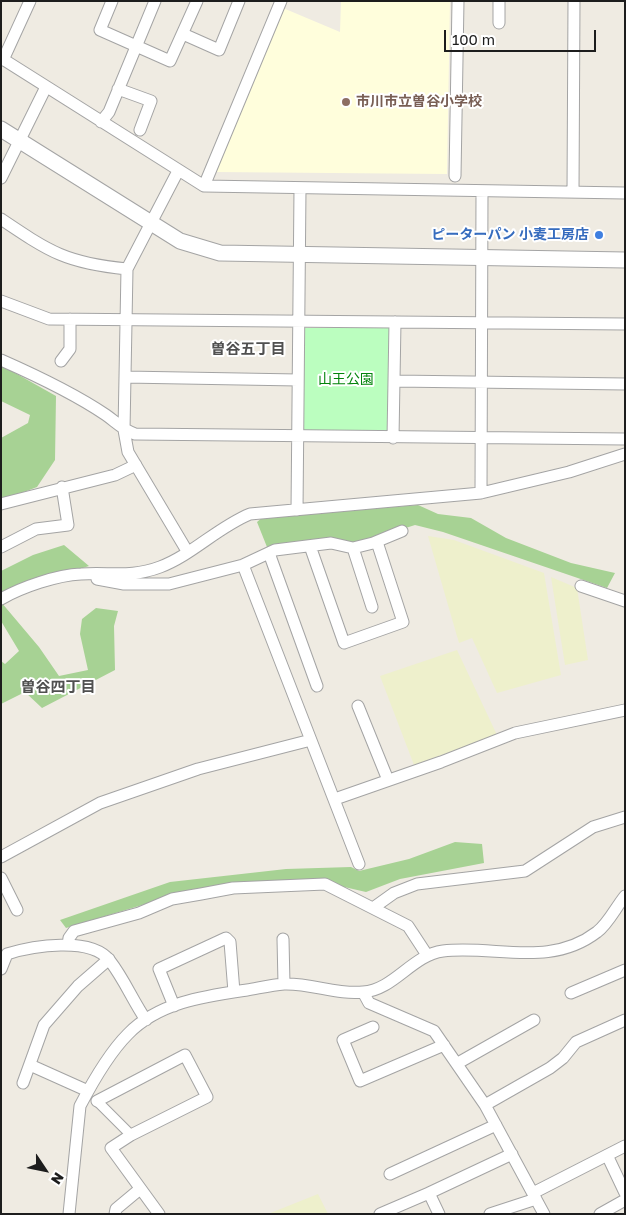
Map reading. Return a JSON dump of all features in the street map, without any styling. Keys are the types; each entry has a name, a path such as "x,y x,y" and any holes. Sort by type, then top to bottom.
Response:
{"street":[{"path":"30,1 2,59 204,186 625,193"},
{"path":"112,1 100,30 170,61 197,1"},
{"path":"101,122 109,112 155,1"},
{"path":"183,34 219,50 239,1"},
{"path":"204,186 281,1"},
{"path":"455,176 460,119 458,1"},
{"path":"499,1 499,23"},
{"path":"573,192 574,1"},
{"path":"1,178 46,87"},
{"path":"118,89 151,101 140,130"},
{"path":"1,129 180,242 220,253 300,256 625,260"},
{"path":"178,171 127,269 124,430 128,452 187,551"},
{"path":"297,510 300,189"},
{"path":"480,493 482,192"},
{"path":"1,219 48,250 71,260 92,266 127,269"},
{"path":"1,300 49,319 625,324"},
{"path":"61,361 70,349 70,319"},
{"path":"393,438 395,322"},
{"path":"1,360 26,371 106,415 124,430 135,434 297,438 625,439"},
{"path":"125,377 298,380"},
{"path":"394,381 625,384"},
{"path":"1,599 18,590 79,574 130,575 162,566 235,520 250,514 480,493 569,472 625,454"},
{"path":"1,504 115,475 136,465"},
{"path":"1,547 36,529 68,525 62,487"},
{"path":"79,574 102,581 150,585 169,584 243,565 269,553 332,543 353,548 377,542 402,531"},
{"path":"310,546 344,643 403,622 377,542"},
{"path":"353,548 372,607"},
{"path":"269,553 317,686"},
{"path":"243,565 335,799 358,864"},
{"path":"581,586 625,601"},
{"path":"358,706 388,780"},
{"path":"335,799 515,733 625,710"},
{"path":"1,857 100,803 198,769 311,740"},
{"path":"372,908 394,893 416,884 525,871 594,828 625,817"},
{"path":"1,878 17,910"},
{"path":"68,945 69,938 74,931 139,913 172,899 233,888 325,884 408,926 427,955"},
{"path":"69,1214 80,1106 88,1091 128,1034 146,1020 191,999 284,984 363,992 376,990 427,955 441,951 466,950 533,954 551,952 598,932 625,896"},
{"path":"174,1006 159,969 226,938 230,942 234,992"},
{"path":"283,939 284,984"},
{"path":"1,969 4,952 68,945 88,947 109,959 146,1020"},
{"path":"23,1083 44,1025 78,986 109,959"},
{"path":"571,993 625,970"},
{"path":"363,992 369,1003 434,1031 458,1063 484,1105 544,1214"},
{"path":"458,1063 534,1020"},
{"path":"484,1105 550,1068 563,1058 576,1042 625,1020"},
{"path":"373,1027 343,1040 360,1081 444,1045"},
{"path":"131,1135 97,1101 185,1056 207,1097 131,1135 111,1148 159,1214"},
{"path":"30,1065 88,1091"},
{"path":"390,1174 496,1125"},
{"path":"490,1214 534,1196 625,1146"},
{"path":"380,1214 512,1154"},
{"path":"607,1155 625,1193"},
{"path":"115,1214 116,1209 140,1190"},
{"path":"429,1192 439,1214"},
{"path":"600,1214 625,1200"}],"shaded area":[{"name":"市川市立曽谷小学校","path":"341,1 450,1 447,174 214,172 283,8 340,32"},
{"path":"428,536 454,540 544,573 561,675 497,693 472,638 459,643"},
{"path":"551,577 577,588 588,660 565,665"},
{"path":"457,650 497,735 414,765 380,676"},
{"path":"318,1194 328,1214 268,1214"}],"green space":[{"name":"山王公園","path":"303,328 389,328 389,431 302,431"},
{"path":"1,365 56,396 55,460 37,487 1,501 1,438 28,423 30,415 1,401"},
{"path":"418,505 438,514 471,518 506,538 571,563 615,573 607,588 443,532 415,525 353,545 327,539 267,547 257,522 263,517"},
{"path":"64,545 89,566 1,594 1,571 33,555"},
{"path":"1,602 39,647 59,676 88,670 80,634 82,619 96,608 118,611 114,626 115,670 42,708 25,692 1,704 1,661 5,664 19,651 1,621"},
{"path":"455,842 482,844 484,863 400,879 366,892 318,881 182,893 66,928 60,920 170,882 286,869 351,867 359,871 409,859"}],"place":[{"name":"市川市立曽谷小学校","path":"346,102"},
{"name":"ピーターパン 小麦工房店","path":"599,235"}],"district":[{"name":"曽谷五丁目","path":"248,349"},
{"name":"曽谷四丁目","path":"58,687"}]}
